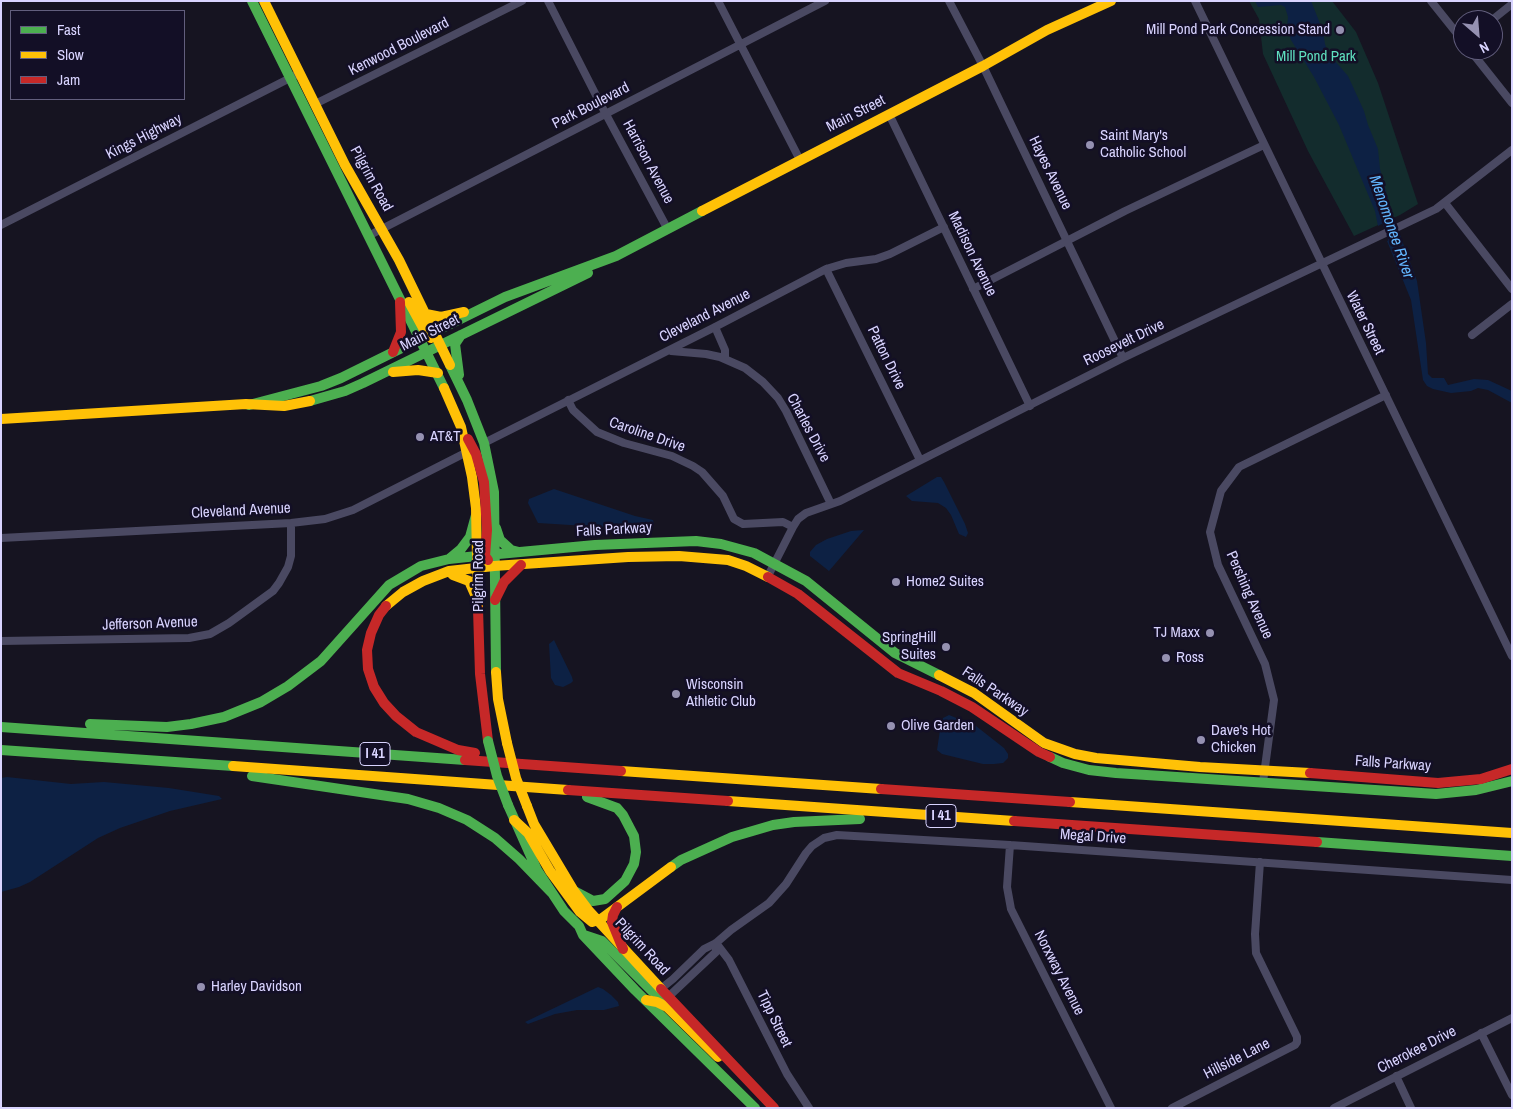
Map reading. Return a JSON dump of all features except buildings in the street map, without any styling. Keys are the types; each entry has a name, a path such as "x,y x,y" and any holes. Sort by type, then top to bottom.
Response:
{"main road":[{"name":"Pilgrim Road","path":"252,1 290,78 399,260 426,314 426,352 438,373 461,427 468,452 476,515 487,558 494,601 497,691 516,778 536,828 574,891 597,921 623,949 660,998 755,1108"},
{"name":"Pilgrim Road","path":"264,1 315,104 326,140 389,274 400,296 427,335 440,344 484,443 494,492 494,521 487,558 477,567 481,691 488,741 497,776 508,805 540,875 564,912 579,926 583,935 646,1000 660,998"},
{"name":"Main Street","path":"1,418 249,405 284,406 345,391 573,281 667,228 983,66 1047,30 1111,1"},
{"name":"Main Street","path":"249,405 309,389 341,378 521,290 616,256"},
{"path":"389,274 400,285 427,335"},
{"path":"393,352 401,332 400,296"},
{"path":"426,314 441,317 482,308"},
{"path":"461,389 455,344 462,334"},
{"path":"380,375 418,370 438,373"},
{"path":"309,389 314,400"},
{"path":"461,427 476,454 484,482 487,558 477,567 449,572 423,581 393,599 376,619 369,641 368,669 376,691 384,703 396,716 416,732 458,750 482,754 676,768 749,780"},
{"path":"449,559 470,536 476,515"},
{"path":"494,521 500,540 511,550 520,552"},
{"name":"Falls Parkway","path":"487,558 520,552 595,545 696,541 735,548 776,562 806,581 895,653 921,668 951,680 974,693 1044,742 1074,754 1112,760 1438,783 1481,779 1512,769"},
{"name":"Falls Parkway","path":"487,558 521,565 628,557 696,557 728,560 768,576 786,586 812,604 898,673 941,691 972,707 1039,752 1063,763 1089,770 1436,794 1476,790 1512,780"},
{"path":"1,720 167,727 200,723 238,712 274,696 307,672 337,644 389,584 421,566 449,559 487,558"},
{"path":"494,601 504,582 521,565"},
{"path":"449,572 454,576 469,581 477,599"},
{"name":"I 41","path":"1,727 1512,833"},
{"name":"I 41","path":"1,750 1512,856"},
{"path":"203,764 212,769 408,799 439,808 467,820 495,838 552,893"},
{"path":"370,776 415,784 579,796 597,799 612,805 623,815 634,836 636,852 634,864 625,881 603,900 593,901 574,891"},
{"path":"514,820 528,833 550,871 580,912 590,921 597,921 681,860 732,837 773,825 846,818 1076,825"},
{"path":"617,907 612,922 623,949"},
{"path":"583,935 602,941 660,998 702,1043 721,1059 734,1066 774,1108"}],"street":[{"name":"Kenwood Boulevard","path":"315,104 522,1"},
{"name":"Harrison Avenue","path":"548,1 667,228"},
{"path":"718,1 800,160"},
{"name":"Park Boulevard","path":"370,235 825,1"},
{"name":"Hayes Avenue","path":"950,1 1124,358"},
{"name":"Water Street","path":"1195,1 1512,656"},
{"path":"1431,1 1453,28"},
{"path":"1478,60 1512,103"},
{"name":"Kings Highway","path":"1,224 300,73"},
{"name":"Madison Avenue","path":"889,114 1030,406"},
{"path":"974,289 1125,211 1264,145"},
{"name":"Roosevelt Drive","path":"768,576 793,526 798,519 806,514 831,504 1124,358 1445,203 1512,150"},
{"path":"1445,203 1512,289"},
{"name":"Cleveland Avenue","path":"484,443 826,269 876,259 944,227"},
{"name":"Patton Drive","path":"826,269 920,460"},
{"path":"1472,335 1512,304"},
{"path":"715,327 725,350 724,359"},
{"name":"Charles Drive","path":"668,351 706,354 737,364 752,373 778,398 831,504"},
{"name":"Pershing Avenue","path":"1263,782 1274,700 1265,664 1218,565 1210,532 1221,491 1239,467 1386,395"},
{"name":"Caroline Drive","path":"568,400 573,410 597,432 624,443 672,456 698,469 709,478 723,496 734,519 743,524 783,522 793,526"},
{"name":"Cleveland Avenue","path":"1,538 291,523 332,518 353,510 468,452"},
{"name":"Jefferson Avenue","path":"1,641 189,638 210,634 229,623 273,590 285,575 291,556 291,523"},
{"name":"Megal Drive","path":"660,998 673,979 704,949 716,943 769,903 788,882 809,850 828,837 850,834 1512,880"},
{"name":"Norxway Avenue","path":"1010,845 1007,886 1011,909 1112,1108"},
{"name":"Hillside Lane","path":"1172,1108 1294,1045 1298,1040 1256,953 1255,934 1260,862"},
{"name":"Tipp Street","path":"716,943 729,960 787,1074 809,1108"},
{"name":"Cherokee Drive","path":"1334,1108 1512,1018"},
{"path":"1481,1034 1512,1095"},
{"path":"1396,1076 1412,1108"}],"green space":[{"name":"Mill Pond Park","path":"1249,1 1332,1 1356,32 1378,83 1418,204 1400,215 1354,236 1308,151 1263,54 1259,19"}],"water":[{"path":"1255,1 1311,1 1323,31 1328,53 1348,76 1364,111 1378,149 1380,169 1393,218 1378,226 1375,211 1339,125 1314,77 1291,40 1287,27 1288,17 1285,7 1281,5 1258,7"},
{"path":"1400,235 1417,281 1426,343 1428,374 1432,378 1444,378 1448,385 1474,379 1488,380 1512,391 1512,403 1488,390 1478,388 1471,391 1451,393 1433,389 1427,386 1423,380 1411,300 1387,241"},
{"path":"937,477 941,477 944,482 965,524 968,533 966,537 959,534 946,508 938,503 912,501 906,496"},
{"path":"554,489 635,516 653,520 654,524 648,526 603,527 538,523 528,503 529,499"},
{"path":"864,530 829,571 810,556 810,552 816,545 827,539 851,531"},
{"path":"554,640 573,681 563,687 555,685 551,678 549,644"},
{"path":"949,715 976,726 1004,748 1008,758 1003,763 983,764 942,754 937,750 940,730 943,718"},
{"path":"7,777 71,784 104,782 169,788 219,796 222,799 170,811 120,828 98,838 30,882 1,892 1,778"},
{"path":"598,987 611,995 618,1002 619,1006 604,1010 577,1010 555,1014 528,1024 525,1022"}],"waterway":[{"name":"Menomonee River","path":"1382,205 1399,252"}],"traffic: fast":[{"path":"252,1 444,388"},
{"path":"249,405 321,386 341,378 505,297 616,256 702,211"},
{"path":"310,401 345,391 363,383 588,273"},
{"path":"459,375 455,344 461,335"},
{"path":"450,365 467,400 484,443 494,492 496,672"},
{"path":"449,559 461,549 470,537 476,515"},
{"path":"496,528 500,540 511,550 519,552"},
{"path":"477,556 595,545 696,541 721,544 754,553 806,581 895,653 939,675"},
{"path":"90,724 167,727 191,724 224,717 261,702 288,686 321,661 389,585 421,566 449,559 477,556"},
{"path":"1,727 465,760"},
{"path":"488,741 497,776 508,805"},
{"path":"1,750 233,766"},
{"path":"1050,757 1063,763 1089,770 1116,773 1436,794 1476,790 1512,781"},
{"path":"252,776 408,799 439,808 467,820 495,838 519,859 552,893"},
{"path":"574,891 593,901 605,899 625,881 634,864 636,852 634,836 617,808 587,797"},
{"path":"508,805 537,870 564,911 579,926 583,935 635,990 755,1108"},
{"path":"671,867 681,860 732,837 773,825 794,822 860,819"},
{"path":"1317,842 1512,856"},
{"path":"584,935 602,941 652,991 667,996"}],"traffic: slow":[{"path":"264,1 345,165 399,260 450,365"},
{"path":"702,211 983,66 1047,30 1111,1"},
{"path":"409,302 427,335 431,338"},
{"path":"426,314 441,317 464,312"},
{"path":"393,372 418,370 438,373"},
{"path":"444,388 461,427 472,477 476,508 478,609"},
{"path":"1,419 246,404 284,406 310,401"},
{"path":"494,566 628,557 679,556 728,560 746,566 768,577"},
{"path":"386,606 403,592 423,581 449,571 494,566"},
{"path":"449,571 453,575 469,581 477,599"},
{"path":"496,672 498,699 507,743"},
{"path":"939,675 974,693 1044,743 1075,754 1096,758 1200,767 1310,773"},
{"path":"507,743 516,778 527,806"},
{"path":"233,766 568,790"},
{"path":"621,771 881,789"},
{"path":"728,801 1014,821"},
{"path":"1070,802 1512,833"},
{"path":"527,806 534,824 574,891 589,911 661,989"},
{"path":"514,820 528,833 550,871 580,912 592,922 601,919 671,867"},
{"path":"646,1000 657,1002 667,1007 718,1057"}],"traffic: jam":[{"path":"393,352 401,332 400,302"},
{"path":"468,439 476,454 484,482 487,530 485,556 488,560"},
{"path":"495,600 504,582 521,565"},
{"path":"768,577 798,594 898,673 941,691 972,707 1039,752 1050,757"},
{"path":"386,606 379,615 371,633 367,650 368,669 374,687 384,703 396,716 416,732 458,750 475,753"},
{"path":"478,609 480,674 488,741"},
{"path":"465,760 621,771"},
{"path":"1310,773 1438,783 1481,779 1512,769"},
{"path":"881,789 1070,802"},
{"path":"568,790 728,801"},
{"path":"1014,821 1317,842"},
{"path":"617,907 612,922 623,949"},
{"path":"661,989 774,1108"}],"place":[{"name":"Mill Pond Park Concession Stand","path":"1340,30"},
{"name":"Saint Mary's Catholic School","path":"1090,145"},
{"name":"AT&T","path":"420,437"},
{"name":"Home2 Suites","path":"896,582"},
{"name":"TJ Maxx","path":"1210,633"},
{"name":"SpringHill Suites","path":"946,647"},
{"name":"Ross","path":"1166,658"},
{"name":"Wisconsin Athletic Club","path":"676,694"},
{"name":"Olive Garden","path":"891,726"},
{"name":"Dave's Hot Chicken","path":"1201,740"},
{"name":"Harley Davidson","path":"201,987"}]}
